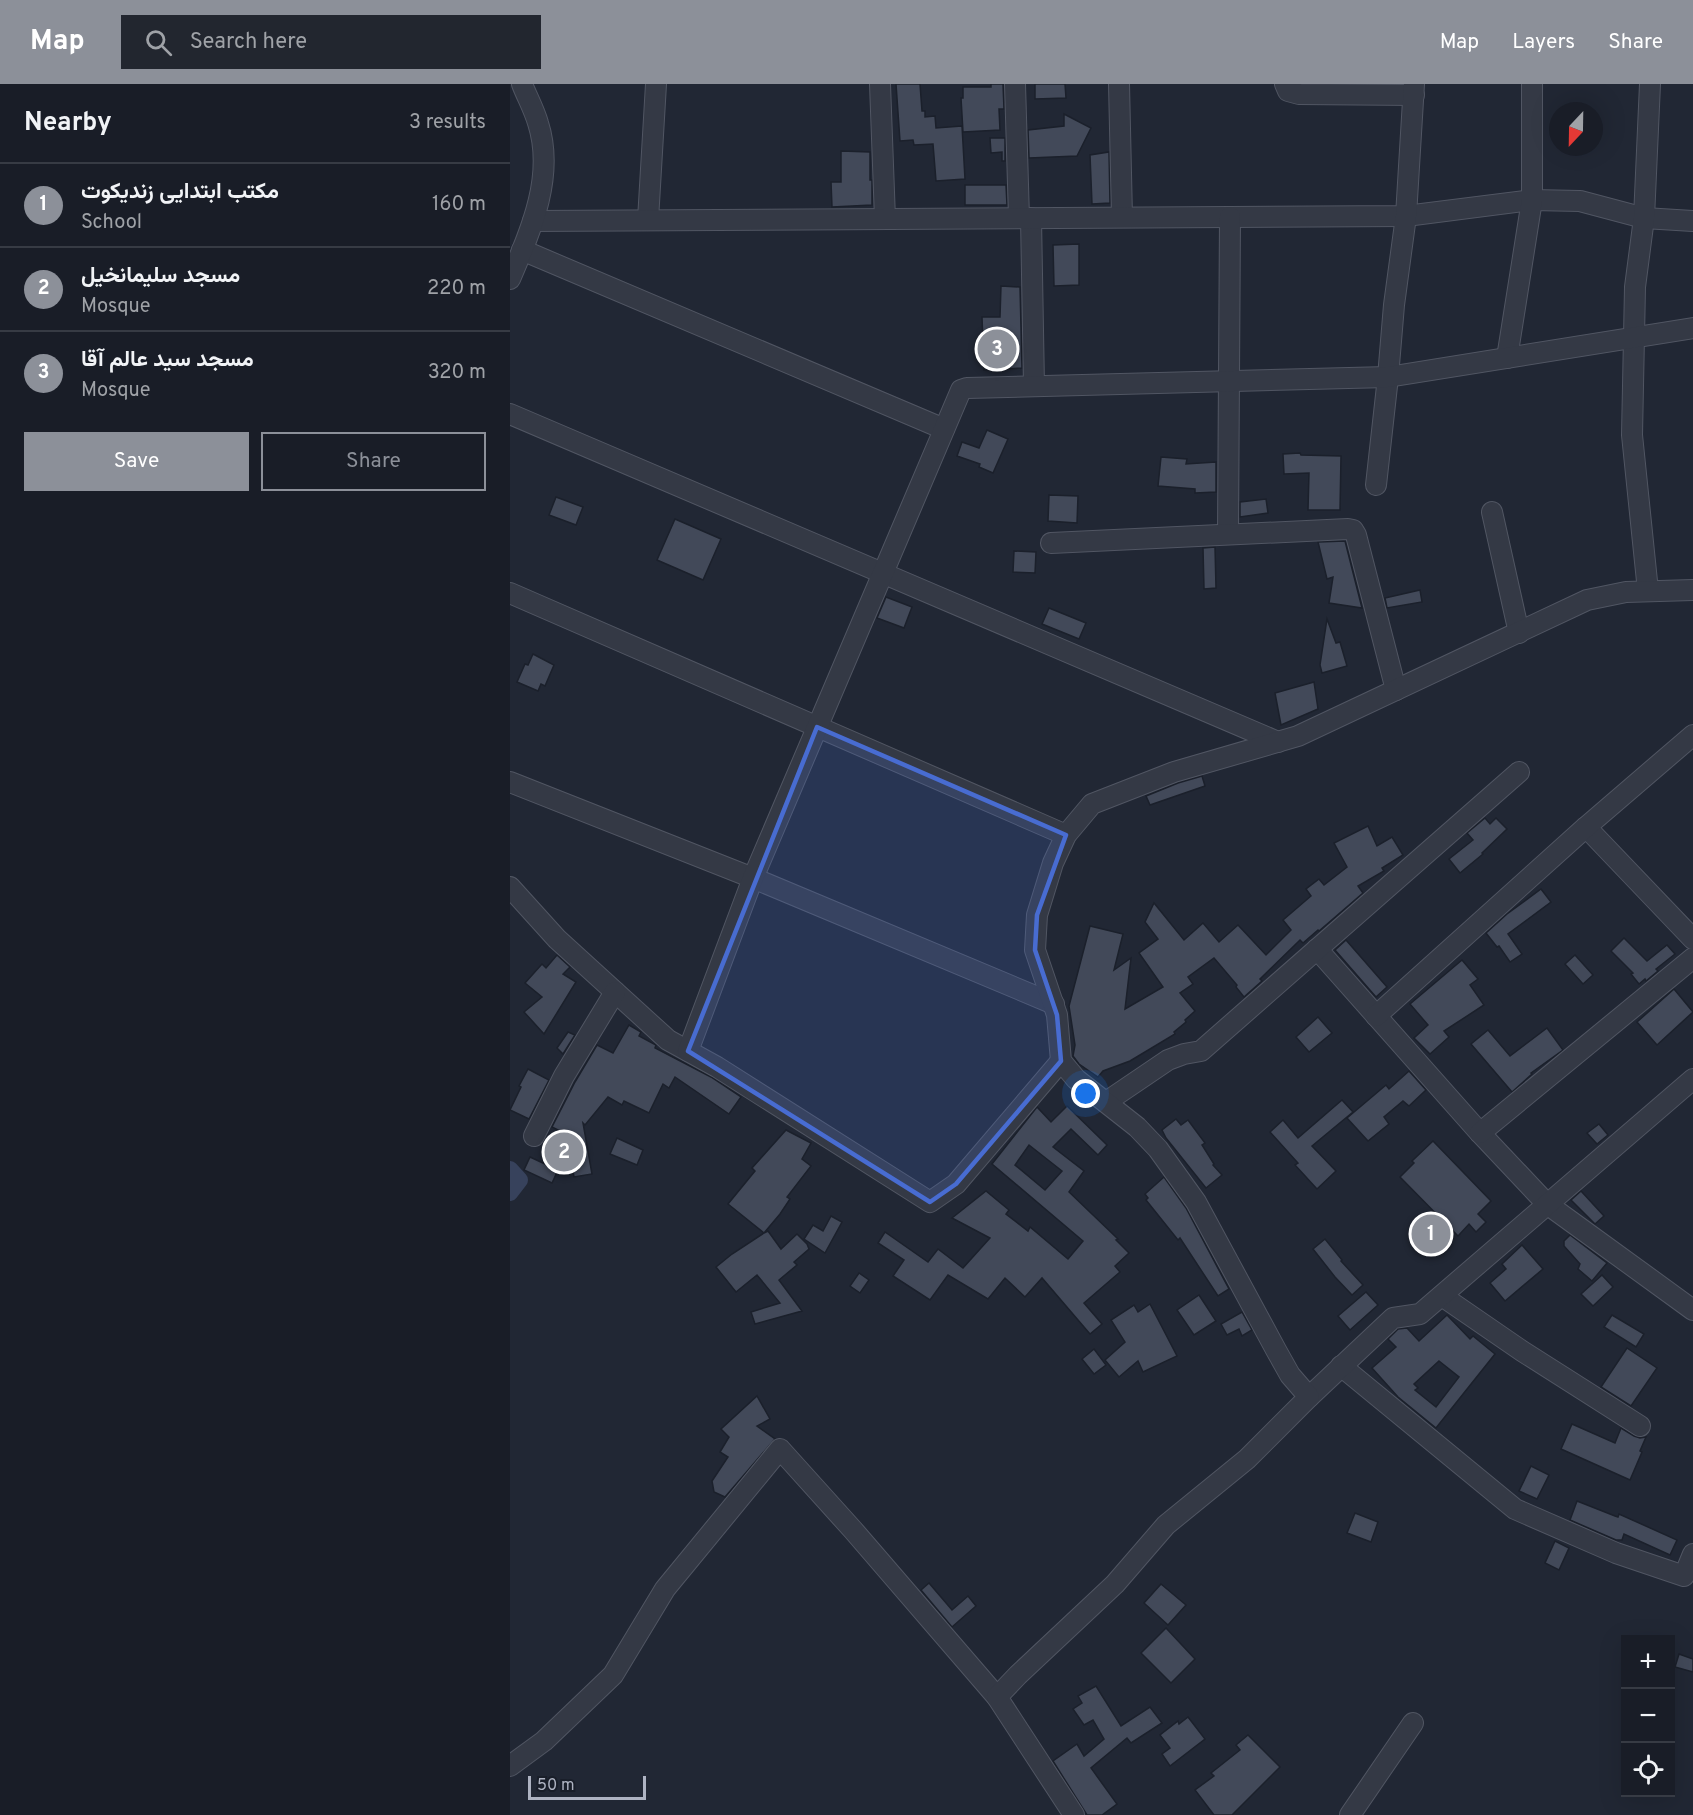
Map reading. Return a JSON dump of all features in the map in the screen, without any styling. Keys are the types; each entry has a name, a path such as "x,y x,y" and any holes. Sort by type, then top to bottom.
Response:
{"street":[{"path":"510,279 533,221 545,158 539,123 522,84"},
{"path":"648,220 656,84"},
{"path":"880,84 885,219"},
{"path":"1015,84 1034,386"},
{"path":"1119,84 1122,217"},
{"path":"1285,84 1288,91 1299,94 1414,90 1406,216 1394,305 1376,485"},
{"path":"1507,358 1532,200 1532,84"},
{"path":"1648,591 1632,435 1635,287 1644,218 1650,84"},
{"path":"533,221 1406,216 1532,200 1580,201 1644,218 1693,221"},
{"path":"1228,534 1230,217"},
{"path":"522,250 944,429"},
{"path":"688,1051 753,878 961,390 1388,377 1693,328"},
{"path":"510,414 1278,742"},
{"path":"1492,512 1520,633"},
{"path":"1051,543 1353,530 1396,690"},
{"path":"1309,1397 1290,1375 1196,1202 1158,1149 1137,1127 1076,1078 1061,1061 1058,1015 1035,950 1037,915 1053,863 1066,835 1092,804 1174,772 1298,736 1587,600 1626,592 1693,590"},
{"path":"510,593 1066,835"},
{"path":"1376,1016 1586,827 1693,735"},
{"path":"1106,1102 1168,1060 1201,1051 1519,772"},
{"path":"510,782 753,878 1054,1004"},
{"path":"1586,827 1693,939"},
{"path":"510,887 556,939 668,1040 717,1067 930,1202 956,1184 1061,1061"},
{"path":"1317,949 1480,1133 1547,1204 1693,1310"},
{"path":"1480,1133 1693,958"},
{"path":"534,1136 564,1076 615,992"},
{"path":"998,1697 1018,1675 1116,1584 1166,1525 1247,1459 1393,1318 1420,1314 1693,1079"},
{"path":"1442,1296 1522,1352 1640,1426"},
{"path":"1341,1366 1515,1509 1616,1552 1684,1576 1693,1554"},
{"path":"510,1766 544,1741 613,1676 665,1589 780,1449 998,1697 1074,1815"},
{"path":"1350,1815 1413,1722"}],"highlighted area":[{"path":"817,727 1066,835 1037,915 1035,950 1057,1015 1061,1061 956,1184 930,1202 688,1051"}],"building":[{"path":"896,84 920,84 922,111 925,111 925,117 935,116 936,128 962,126 965,179 936,181 933,144 914,145 913,140 900,141"},
{"path":"991,84 1003,84 1004,109 999,109 1000,130 963,132 961,98 963,98 963,87 991,87"},
{"path":"1035,84 1065,84 1066,98 1035,99"},
{"path":"1064,114 1091,128 1077,156 1029,158 1028,130 1064,126"},
{"path":"990,138 1005,138 1005,161 1002,161 1002,152 991,153"},
{"path":"841,151 870,152 872,205 832,207 831,182 841,182"},
{"path":"1109,152 1110,203 1092,204 1090,155"},
{"path":"965,185 1006,185 1007,205 965,205"},
{"path":"1079,244 1079,285 1054,286 1053,245"},
{"path":"1001,286 1020,287 1022,368 984,370 982,317 1000,317"},
{"path":"987,430 1008,439 993,473 979,467 980,464 957,456 962,442 979,448"},
{"path":"1300,453 1301,455 1341,456 1340,510 1308,510 1309,473 1284,474 1283,454"},
{"path":"1161,457 1187,459 1186,464 1216,462 1216,492 1195,493 1195,489 1158,486"},
{"path":"1049,495 1078,496 1077,523 1048,521"},
{"path":"556,497 583,507 576,525 549,515"},
{"path":"1266,499 1268,513 1240,517 1240,502"},
{"path":"675,519 721,539 703,580 657,560"},
{"path":"1345,541 1362,608 1329,603 1333,577 1327,579 1318,542"},
{"path":"1215,547 1216,588 1204,589 1203,548"},
{"path":"1014,551 1036,552 1035,573 1013,572"},
{"path":"1420,590 1422,602 1387,608 1385,598"},
{"path":"886,597 912,607 904,628 877,618"},
{"path":"1049,608 1086,623 1079,639 1042,624"},
{"path":"1327,619 1336,643 1340,642 1347,666 1322,673 1320,665"},
{"path":"533,654 554,665 545,686 541,684 538,691 517,682 525,664 528,665"},
{"path":"1314,682 1318,709 1281,725 1275,693"},
{"path":"1202,776 1205,786 1150,805 1146,796"},
{"path":"1485,818 1490,824 1496,818 1507,829 1483,854 1460,873 1449,859 1473,840 1467,833"},
{"path":"1368,826 1377,846 1392,837 1403,855 1382,868 1384,871 1358,886 1363,893 1303,943 1300,940 1244,997 1214,958 1188,977 1193,984 1180,993 1195,1011 1174,1032 1175,1034 1130,1061 1103,1071 1098,1077 1079,1064 1073,1056 1075,1045 1069,1006 1090,926 1123,934 1114,970 1131,958 1125,1009 1163,987 1139,953 1158,939 1145,922 1154,903 1184,940 1203,923 1219,942 1238,925 1266,955 1291,930 1283,920 1311,896 1306,889 1319,879 1324,885 1347,867 1334,843"},
{"path":"1541,889 1551,902 1508,934 1522,954 1510,962 1486,933"},
{"path":"1624,938 1647,961 1667,945 1675,954 1656,969 1658,971 1646,981 1645,979 1639,984 1631,974 1633,973 1611,951"},
{"path":"1346,940 1387,987 1376,997 1335,950"},
{"path":"557,955 570,967 563,974 576,982 544,1034 524,1012 542,997 525,983 542,964 546,968"},
{"path":"1575,955 1593,975 1583,984 1565,964"},
{"path":"1462,960 1478,979 1470,985 1484,1005 1444,1031 1449,1037 1430,1054 1414,1038 1428,1025 1410,1004"},
{"path":"1674,989 1693,1012 1657,1045 1637,1022"},
{"path":"1318,1017 1332,1033 1309,1052 1296,1037"},
{"path":"629,1025 641,1032 639,1036 656,1045 655,1048 711,1077 741,1097 729,1114 675,1077 669,1088 663,1084 649,1113 624,1101 622,1105 608,1097 585,1125 583,1123 592,1174 574,1177 566,1134 552,1127 597,1045 613,1053"},
{"path":"1547,1028 1563,1050 1531,1073 1512,1092 1471,1044 1488,1030 1510,1056"},
{"path":"568,1032 575,1035 563,1054 557,1048"},
{"path":"528,1069 549,1080 529,1119 510,1110"},
{"path":"1409,1071 1426,1090 1409,1106 1403,1101 1384,1117 1389,1124 1368,1141 1347,1118 1386,1085 1389,1089"},
{"path":"1342,1100 1353,1112 1312,1146 1336,1171 1317,1189 1295,1165 1298,1163 1270,1132 1283,1120 1298,1138"},
{"path":"1067,1106 1107,1145 1098,1155 1071,1129 1053,1147 1084,1171 1069,1192 1118,1239 1116,1240 1129,1253 1115,1266 1120,1272 1084,1303 1102,1324 1090,1334 1042,1278 1025,1297 1005,1278 988,1299 948,1275 930,1300 893,1276 904,1260 878,1243 885,1232 928,1262 938,1249 963,1268 990,1238 952,1218 986,1191 1009,1210 1006,1214 1028,1231 1030,1227 1068,1259 1083,1241 992,1164 1037,1107 1051,1122","holes":["1029,1145 1062,1171 1045,1190 1015,1165"]},
{"path":"1176,1119 1181,1125 1188,1120 1205,1143 1202,1145 1213,1165 1222,1175 1206,1188 1162,1130"},
{"path":"1599,1124 1608,1135 1597,1144 1587,1133"},
{"path":"786,1130 811,1143 802,1159 811,1166 787,1197 790,1199 780,1214 764,1233 728,1204 755,1171 752,1168"},
{"path":"617,1138 643,1150 637,1165 610,1154"},
{"path":"1433,1141 1491,1201 1478,1214 1486,1222 1476,1232 1469,1224 1458,1236 1400,1177 1414,1163 1412,1161"},
{"path":"530,1157 558,1170 552,1183 524,1170"},
{"path":"1164,1177 1186,1208 1229,1289 1218,1296 1180,1238 1178,1240 1146,1200 1148,1198 1145,1194"},
{"path":"1581,1191 1604,1216 1595,1224 1571,1200"},
{"path":"831,1216 842,1222 825,1253 804,1239 813,1225 823,1231"},
{"path":"768,1231 781,1249 797,1234 809,1249 794,1262 797,1265 779,1280 802,1311 755,1324 751,1312 780,1303 757,1275 736,1292 716,1267"},
{"path":"1570,1235 1607,1263 1592,1281 1578,1269 1580,1264 1564,1246 1564,1241"},
{"path":"1325,1239 1363,1285 1352,1295 1313,1249"},
{"path":"1522,1245 1543,1269 1505,1301 1490,1283 1506,1269 1502,1264"},
{"path":"859,1273 869,1280 860,1293 850,1286"},
{"path":"1602,1275 1613,1287 1593,1306 1581,1294"},
{"path":"1366,1292 1378,1305 1350,1330 1338,1316"},
{"path":"1199,1295 1216,1321 1194,1335 1177,1310"},
{"path":"1150,1304 1177,1356 1143,1372 1138,1361 1119,1377 1105,1360 1125,1342 1111,1320 1134,1305 1138,1312"},
{"path":"1242,1312 1252,1330 1242,1336 1239,1329 1227,1335 1221,1324"},
{"path":"1447,1315 1470,1339 1473,1336 1495,1354 1436,1428 1398,1397 1372,1368 1396,1347 1388,1339 1398,1329 1407,1328 1419,1341","holes":["1439,1361 1459,1377 1436,1407 1415,1390 1418,1388 1414,1384"]},
{"path":"1612,1315 1644,1334 1636,1347 1604,1327"},
{"path":"1627,1348 1657,1368 1631,1406 1601,1387"},
{"path":"1094,1349 1106,1365 1094,1374 1082,1359"},
{"path":"757,1396 770,1419 757,1426 775,1439 725,1497 714,1492 712,1481 728,1457 720,1452 729,1437 721,1429"},
{"path":"1572,1424 1615,1443 1621,1428 1634,1436 1646,1437 1630,1480 1561,1449"},
{"path":"1531,1466 1549,1475 1537,1499 1519,1491"},
{"path":"1577,1501 1618,1517 1619,1514 1677,1540 1670,1555 1624,1534 1622,1540 1616,1540 1570,1520"},
{"path":"1355,1513 1378,1522 1371,1542 1347,1533"},
{"path":"1555,1541 1569,1548 1559,1570 1545,1563"},
{"path":"929,1583 952,1610 968,1596 976,1606 952,1627 921,1590"},
{"path":"1161,1584 1186,1605 1168,1625 1144,1603"},
{"path":"1166,1628 1195,1659 1171,1683 1141,1653"},
{"path":"1679,1654 1693,1659 1693,1672 1675,1667"},
{"path":"1096,1686 1121,1726 1150,1707 1162,1723 1131,1743 1127,1738 1091,1768 1117,1804 1102,1815 1087,1815 1053,1761 1077,1744 1084,1756 1104,1739 1093,1720 1084,1725 1073,1709 1082,1703 1078,1696"},
{"path":"1188,1717 1205,1739 1170,1766 1162,1754 1170,1748 1160,1735 1178,1721 1179,1724"},
{"path":"1248,1735 1280,1767 1232,1815 1214,1815 1195,1790 1214,1776 1211,1773 1240,1750 1236,1745"}],"waterway":[{"path":"510,1169 520,1180 510,1193"}],"place":[{"name":"مسجد سید عالم آقا","path":"997,349"},
{"name":"مسجد سلیمانخیل","path":"564,1152"},
{"name":"مکتب ابتدایی زندیکوت","path":"1431,1234"}]}
